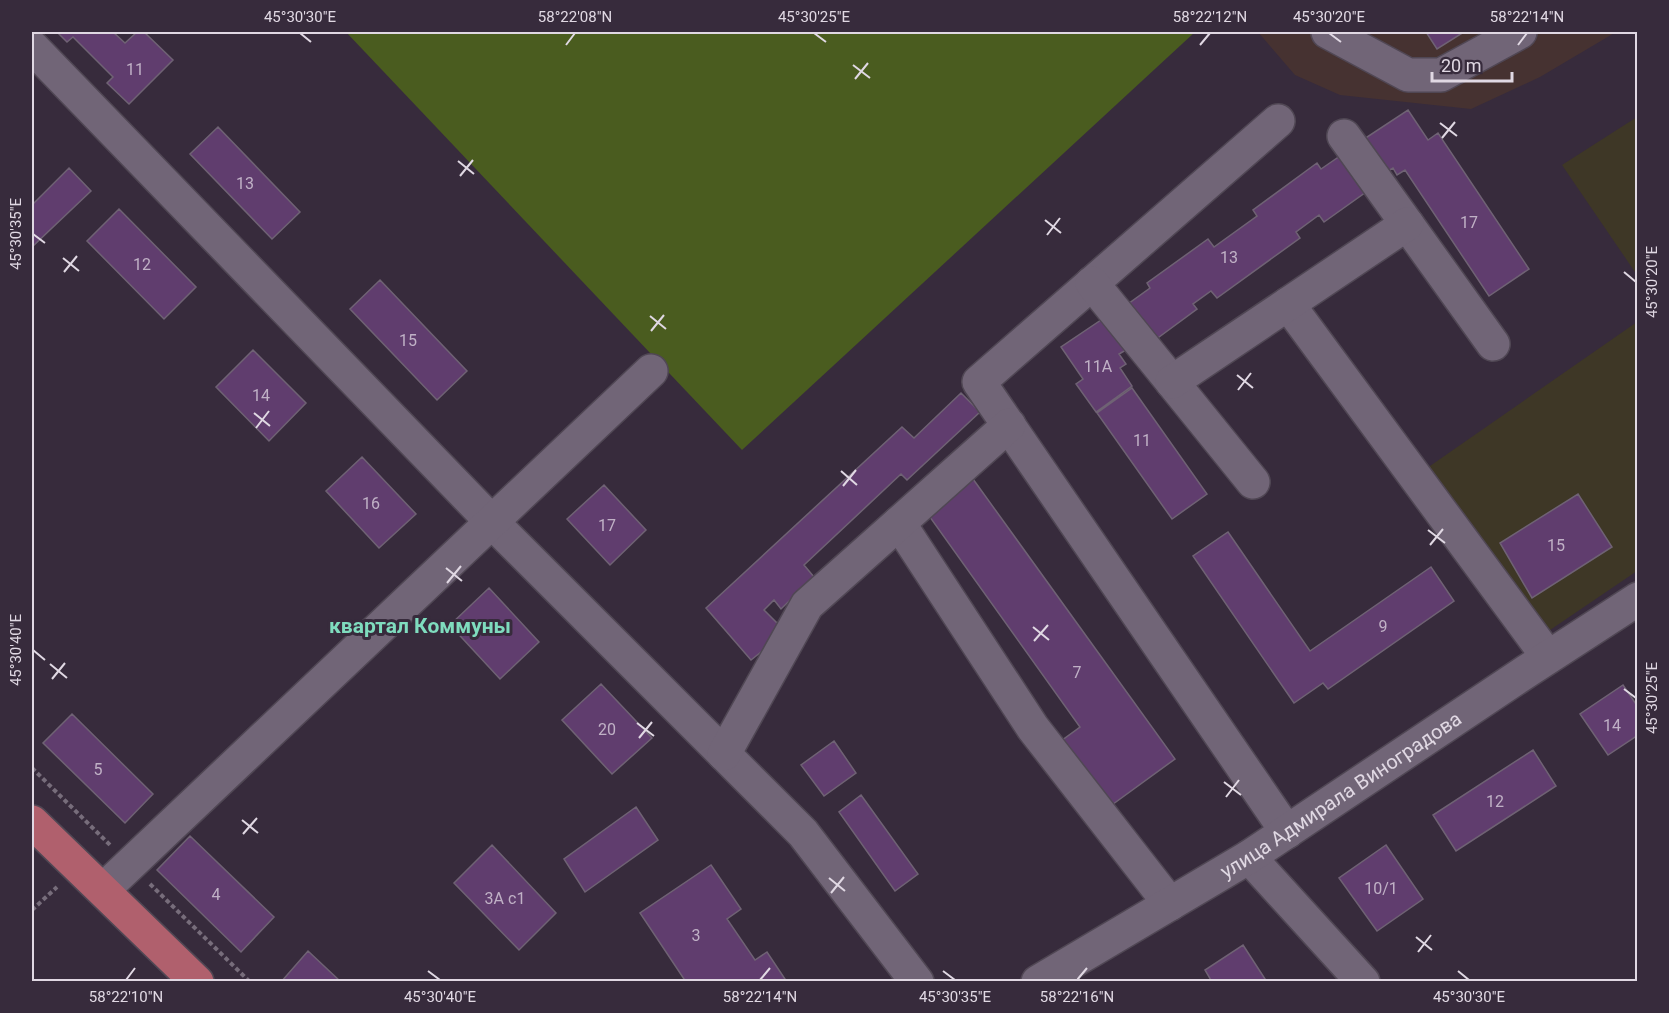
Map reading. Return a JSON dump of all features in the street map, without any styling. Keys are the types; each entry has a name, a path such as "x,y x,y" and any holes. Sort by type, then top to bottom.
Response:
{"main road":[{"path":"32,822 197,981"}],"street":[{"path":"1328,32 1408,75 1441,75 1520,32"},
{"path":"32,47 492,522 803,833 916,981"},
{"path":"1278,121 979,382 1287,832"},
{"path":"1344,136 1492,344"},
{"path":"1172,382 1407,224"},
{"path":"1092,284 1254,482"},
{"path":"1288,304 1548,657"},
{"path":"103,890 651,371"},
{"path":"724,754 807,605 1009,425"},
{"path":"899,523 1033,728 1170,904"},
{"name":"улица Адмирала Виноградова","path":"1038,981 1249,857 1638,599"},
{"path":"1249,857 1363,981"}],"shaded area":[{"path":"1258,32 1616,32 1540,77 1471,109 1340,95 1295,75"},
{"path":"1637,117 1637,275 1562,165"},
{"path":"1637,322 1637,571 1525,647 1407,482"}],"green space":[{"path":"346,32 1195,32 742,450"}],"building":[{"path":"57,32 113,32 125,43 137,32 144,32 173,60 129,104 107,83 113,77 73,37 67,42"},
{"path":"1426,32 1464,32 1437,49"},
{"path":"1408,110 1428,140 1438,133 1529,269 1489,296 1405,170 1397,175 1393,168 1383,174 1361,141"},
{"path":"218,127 300,212 272,239 190,154"},
{"path":"1340,156 1366,192 1324,222 1319,215 1296,232 1300,238 1217,298 1211,291 1193,304 1197,309 1155,340 1128,304 1150,288 1147,283 1208,239 1214,247 1257,216 1253,210 1317,163 1321,169"},
{"path":"69,168 91,191 32,247 32,205"},
{"path":"119,209 196,287 164,319 87,241"},
{"path":"380,280 467,371 437,400 350,309"},
{"path":"1104,318 1126,350 1119,354 1126,364 1120,368 1132,386 1096,412 1076,384 1083,379 1061,347"},
{"path":"253,350 306,403 269,441 216,387"},
{"path":"1132,388 1207,494 1172,519 1097,413"},
{"path":"961,393 980,412 907,480 901,474 804,565 814,577 781,609 774,600 764,610 786,632 751,660 706,608 902,427 914,438"},
{"path":"362,457 416,514 379,548 326,491"},
{"path":"973,479 1175,759 1109,807 1061,741 1080,727 927,513"},
{"path":"604,485 646,530 610,565 567,519"},
{"path":"1578,494 1612,547 1532,598 1500,543"},
{"path":"1228,532 1310,651 1431,567 1454,601 1328,689 1323,683 1294,703 1193,556"},
{"path":"489,588 539,642 500,679 450,625"},
{"path":"601,684 652,738 612,774 562,720"},
{"path":"1623,685 1638,707 1638,735 1608,755 1580,714"},
{"path":"72,714 153,794 125,823 43,743"},
{"path":"834,741 856,773 824,796 801,765"},
{"path":"1533,750 1556,786 1456,851 1433,815"},
{"path":"861,795 918,874 895,891 839,812"},
{"path":"636,807 658,840 585,892 564,859"},
{"path":"190,836 274,917 241,952 157,870"},
{"path":"492,845 556,913 519,950 454,883"},
{"path":"1386,845 1423,899 1377,931 1339,878"},
{"path":"711,865 741,909 727,919 755,960 767,952 787,982 686,982 640,913"},
{"path":"1243,945 1267,982 1212,982 1205,970"},
{"path":"308,951 341,982 281,982"}],"district":[{"name":"квартал Коммуны","path":"420,626"}]}
